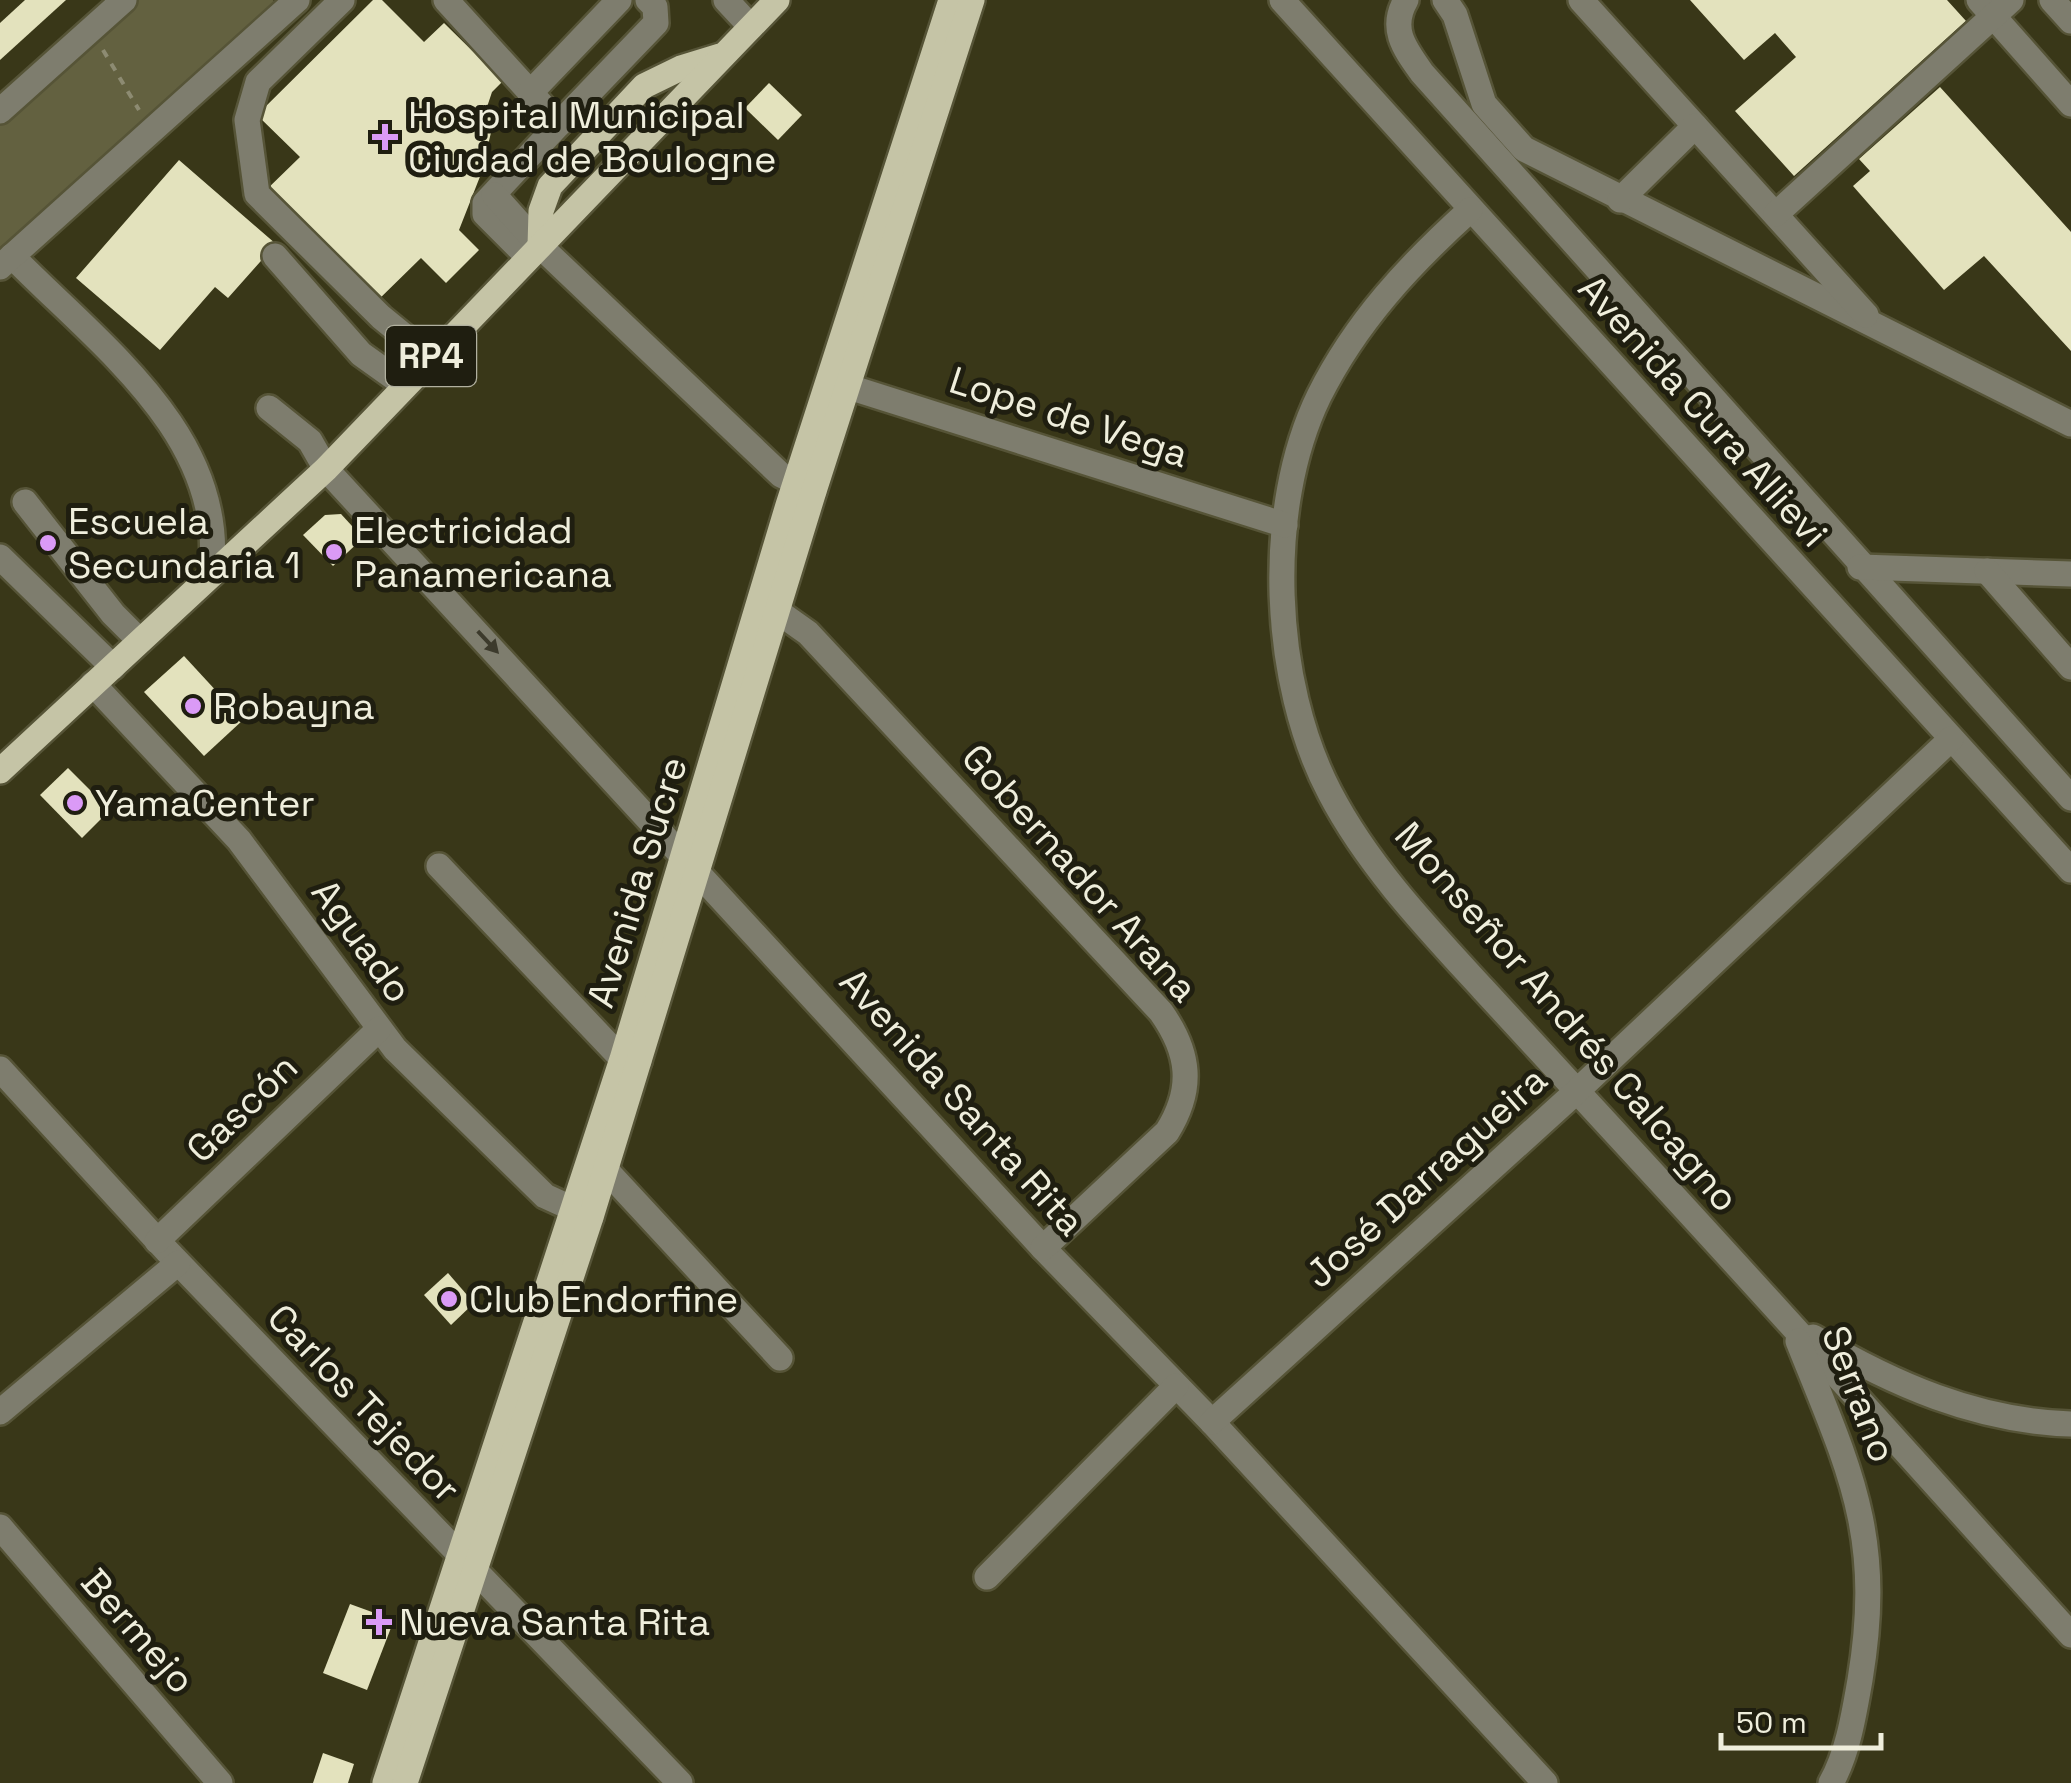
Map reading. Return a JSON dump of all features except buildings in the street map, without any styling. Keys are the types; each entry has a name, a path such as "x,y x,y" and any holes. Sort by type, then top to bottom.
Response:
{"main road":[{"name":"RP4","path":"0,771 326,468 777,0"},
{"name":"Avenida Sucre","path":"839,383 951,0"},
{"name":"Avenida Sucre","path":"385,1783 467,1562 582,1214 805,488 972,0"},
{"path":"534,251 541,210 550,186 644,86 681,68 724,55"},
{"name":"Avenida Sucre","path":"692,862 778,610 805,488"},
{"name":"Avenida Sucre","path":"582,1214 606,1170 631,1060"},
{"name":"Avenida Sucre","path":"406,1783 467,1562"}],"street":[{"path":"0,111 124,0"},
{"path":"342,0 258,82 250,99 247,120 257,194 382,316 430,357"},
{"path":"446,0 559,124"},
{"path":"530,92 620,0"},
{"path":"648,0 655,7 656,23 559,124 489,205 534,251 805,488"},
{"path":"726,0 751,27"},
{"name":"Avenida Cura Allievi","path":"1282,0 2071,870"},
{"path":"1406,0 1398,13 1397,31 1422,73 2071,798"},
{"path":"1445,0 1455,14 1484,104 1496,122 1544,163 2070,422"},
{"path":"1581,0 1878,328"},
{"path":"2052,0 2071,21"},
{"path":"212,575 214,524 208,496 184,447 149,395 68,307 6,261 293,1"},
{"path":"1776,214 1994,5 2071,104"},
{"path":"1620,200 1695,126"},
{"name":"Monseñor Andrés Calcagno","path":"1470,210 1390,288 1339,360 1307,427 1285,525 1284,615 1295,706 1330,795 1426,926 2071,1635"},
{"path":"275,256 361,354 403,384"},
{"name":"Lope de Vega","path":"839,383 1285,525"},
{"name":"Avenida Santa Rita","path":"270,408 310,441 326,468 1043,1248 1212,1422 1545,1783"},
{"path":"24,502 112,614 140,641"},
{"path":"0,557 113,666"},
{"path":"1860,566 2071,574"},
{"path":"1987,571 2071,667"},
{"name":"Gobernador Arana","path":"778,610 808,633 1161,1012 1183,1048 1186,1087 1181,1109 1166,1132 1043,1248"},
{"name":"Aguado","path":"93,684 239,840 379,1029 546,1196 582,1214"},
{"name":"José Darragueira","path":"1212,1422 1577,1091 1951,739"},
{"path":"439,866 631,1060"},
{"name":"Gascón","path":"158,1241 379,1029"},
{"name":"Carlos Tejedor","path":"0,1069 178,1263 680,1783"},
{"path":"606,1170 780,1358"},
{"path":"0,1412 178,1263"},
{"name":"Serrano","path":"1791,1324 1907,1388 1973,1411 2071,1424"},
{"name":"Serrano","path":"1791,1324 1857,1495 1869,1548 1866,1644 1848,1738 1831,1783"},
{"path":"987,1578 1176,1386"},
{"name":"Bermejo","path":"0,1527 220,1783"}],"path":[{"path":"88,32 130,88 149,131"}],"shaded area":[{"path":"137,0 273,0 276,4 0,248 0,123"}],"place":[{"name":"Hospital Municipal Ciudad de Boulogne","path":"385,137"},
{"name":"Escuela Secundaria 1","path":"48,543"},
{"name":"Electricidad Panamericana","path":"334,552"},
{"name":"Robayna","path":"193,706"},
{"name":"YamaCenter","path":"75,803"},
{"name":"Club Endorfine","path":"449,1299"},
{"name":"Nueva Santa Rita","path":"379,1622"}]}
